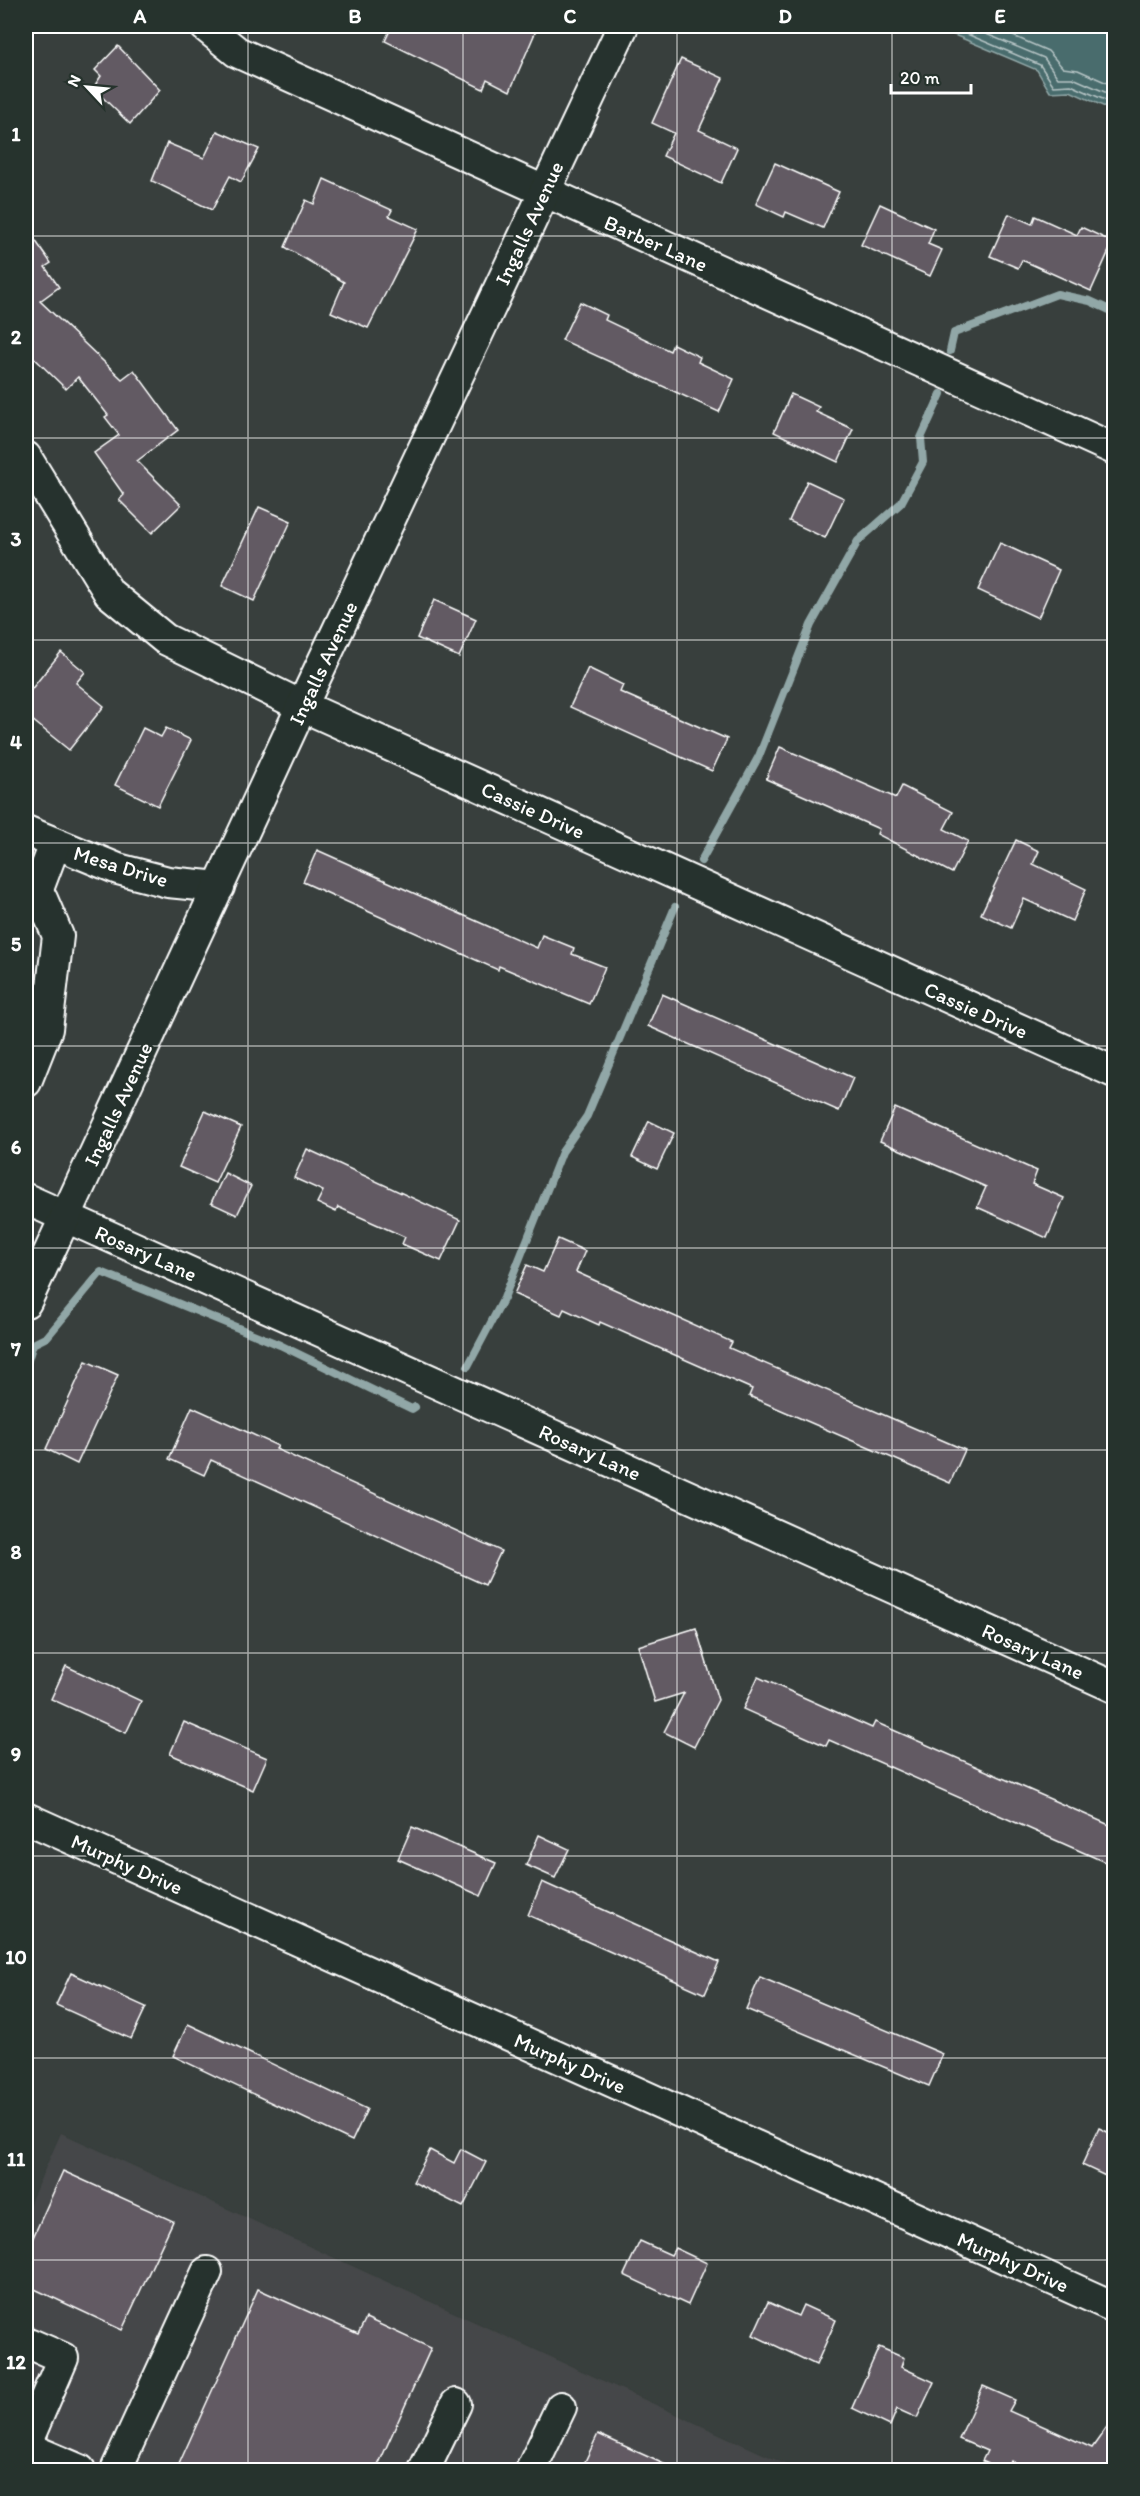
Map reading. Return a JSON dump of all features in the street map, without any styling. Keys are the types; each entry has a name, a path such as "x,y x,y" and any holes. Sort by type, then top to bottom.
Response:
{"street":[{"name":"Barber Lane","path":"205,26 237,52 1114,448"},
{"name":"Ingalls Avenue","path":"26,1302 302,706 623,26"},
{"name":"Cassie Drive","path":"26,457 109,593 165,639 302,706 1114,1072"},
{"name":"Mesa Drive","path":"26,831 118,870 168,882 219,887"},
{"path":"26,1082 47,1029 58,936 42,900 30,896 55,844"},
{"name":"Rosary Lane","path":"26,1199 1114,1687"},
{"name":"Murphy Drive","path":"26,1818 1114,2307"},
{"path":"116,2470 207,2272"},
{"path":"26,2342 63,2358 26,2445 71,2469"},
{"path":"424,2470 456,2404"},
{"path":"531,2470 561,2408"}],"shaded area":[{"path":"61,2133 798,2470 26,2470 26,2212"}],"water":[{"path":"933,26 1114,26 1114,111 1070,91 1050,92 1037,70"}],"building":[{"path":"392,26 538,26 510,91 487,79 483,89 385,41"},
{"path":"118,46 160,90 130,124 93,88 101,76 95,70"},
{"path":"681,59 723,78 699,130 737,148 721,183 663,156 674,133 652,123"},
{"path":"217,131 259,149 241,182 230,176 212,210 152,181 167,143 204,158"},
{"path":"775,163 839,192 823,228 786,212 784,217 756,204"},
{"path":"324,179 392,210 389,216 418,229 368,328 331,312 344,282 285,247 306,200 314,204"},
{"path":"880,204 934,229 928,244 942,250 930,276 861,245"},
{"path":"1009,214 1032,224 1035,216 1077,235 1081,227 1113,242 1091,291 1022,260 1018,268 990,256"},
{"path":"26,227 51,263 45,267 59,287 40,301 122,379 134,370 178,430 137,461 181,505 152,533 119,500 124,495 94,453 119,435 105,417 108,415 78,377 66,389 26,350"},
{"path":"580,302 607,315 605,320 670,351 673,344 700,357 698,362 734,379 719,412 562,340"},
{"path":"791,394 819,407 816,412 853,429 838,462 774,432"},
{"path":"807,481 844,498 825,538 789,521"},
{"path":"259,507 291,521 254,601 222,586"},
{"path":"1000,543 1059,570 1038,618 978,590"},
{"path":"434,600 476,619 459,657 417,638"},
{"path":"61,652 85,672 76,683 104,706 69,750 26,715 26,696"},
{"path":"588,668 623,685 620,692 727,739 712,771 570,707"},
{"path":"143,728 161,737 166,728 191,740 158,806 115,785"},
{"path":"780,747 896,798 902,786 953,812 944,829 968,841 952,873 877,834 879,829 766,779"},
{"path":"1016,840 1039,851 1033,864 1086,889 1072,921 1024,899 1011,928 981,914"},
{"path":"317,850 537,948 542,935 574,948 572,954 605,967 589,1004 499,966 498,970 303,882"},
{"path":"662,994 853,1078 839,1111 648,1026"},
{"path":"895,1108 1037,1171 1032,1184 1064,1198 1047,1238 977,1207 986,1187 880,1141"},
{"path":"205,1111 241,1127 215,1183 179,1167"},
{"path":"649,1121 674,1133 657,1169 632,1157"},
{"path":"307,1149 460,1220 441,1261 402,1244 405,1237 338,1207 336,1212 317,1203 323,1191 294,1178"},
{"path":"225,1173 251,1186 237,1215 211,1203"},
{"path":"558,1239 585,1251 576,1272 732,1342 729,1348 965,1450 950,1483 749,1396 752,1389 600,1322 599,1325 564,1309 561,1315 514,1294 527,1265 543,1272"},
{"path":"86,1361 118,1375 77,1464 46,1449"},
{"path":"192,1407 278,1446 276,1449 501,1551 485,1585 211,1460 204,1475 169,1459"},
{"path":"696,1628 718,1700 694,1747 664,1732 684,1693 655,1702 638,1646"},
{"path":"66,1666 141,1701 126,1733 51,1699"},
{"path":"758,1677 872,1728 875,1722 1114,1827 1114,1866 829,1740 826,1746 743,1709"},
{"path":"184,1722 267,1758 253,1790 170,1754"},
{"path":"412,1827 496,1863 481,1896 398,1859"},
{"path":"539,1835 569,1849 555,1878 526,1865"},
{"path":"542,1882 719,1962 705,1994 528,1915"},
{"path":"71,1973 146,2007 131,2039 56,2005"},
{"path":"760,1977 943,2054 929,2086 746,2009"},
{"path":"188,2024 367,2109 352,2141 173,2056"},
{"path":"1099,2128 1114,2135 1114,2180 1082,2165"},
{"path":"461,2149 486,2162 463,2207 413,2182 430,2150 454,2163"},
{"path":"63,2171 173,2221 122,2330 26,2285 26,2253"},
{"path":"640,2241 671,2255 675,2248 707,2263 688,2305 624,2275"},
{"path":"258,2289 358,2334 366,2318 431,2348 376,2470 194,2470 179,2464"},
{"path":"768,2302 798,2316 803,2305 836,2320 816,2365 753,2335"},
{"path":"879,2347 904,2358 901,2367 934,2382 917,2418 897,2409 890,2426 852,2408"},
{"path":"983,2386 1015,2400 1009,2411 1092,2448 1114,2417 1114,2470 1031,2470 1011,2461 1007,2470 1002,2470 982,2461 987,2451 959,2439"},
{"path":"598,2434 677,2470 581,2470"}],"waterway":[{"path":"950,351 954,333 1057,294 1090,301 1114,312"},
{"path":"701,861 759,756 811,625 858,541 901,503 923,462 921,438 941,394"},
{"path":"468,1366 504,1298 562,1152 587,1116 675,907"},
{"path":"26,1366 33,1344 47,1337 101,1272 280,1345 412,1409 415,1407"}]}
